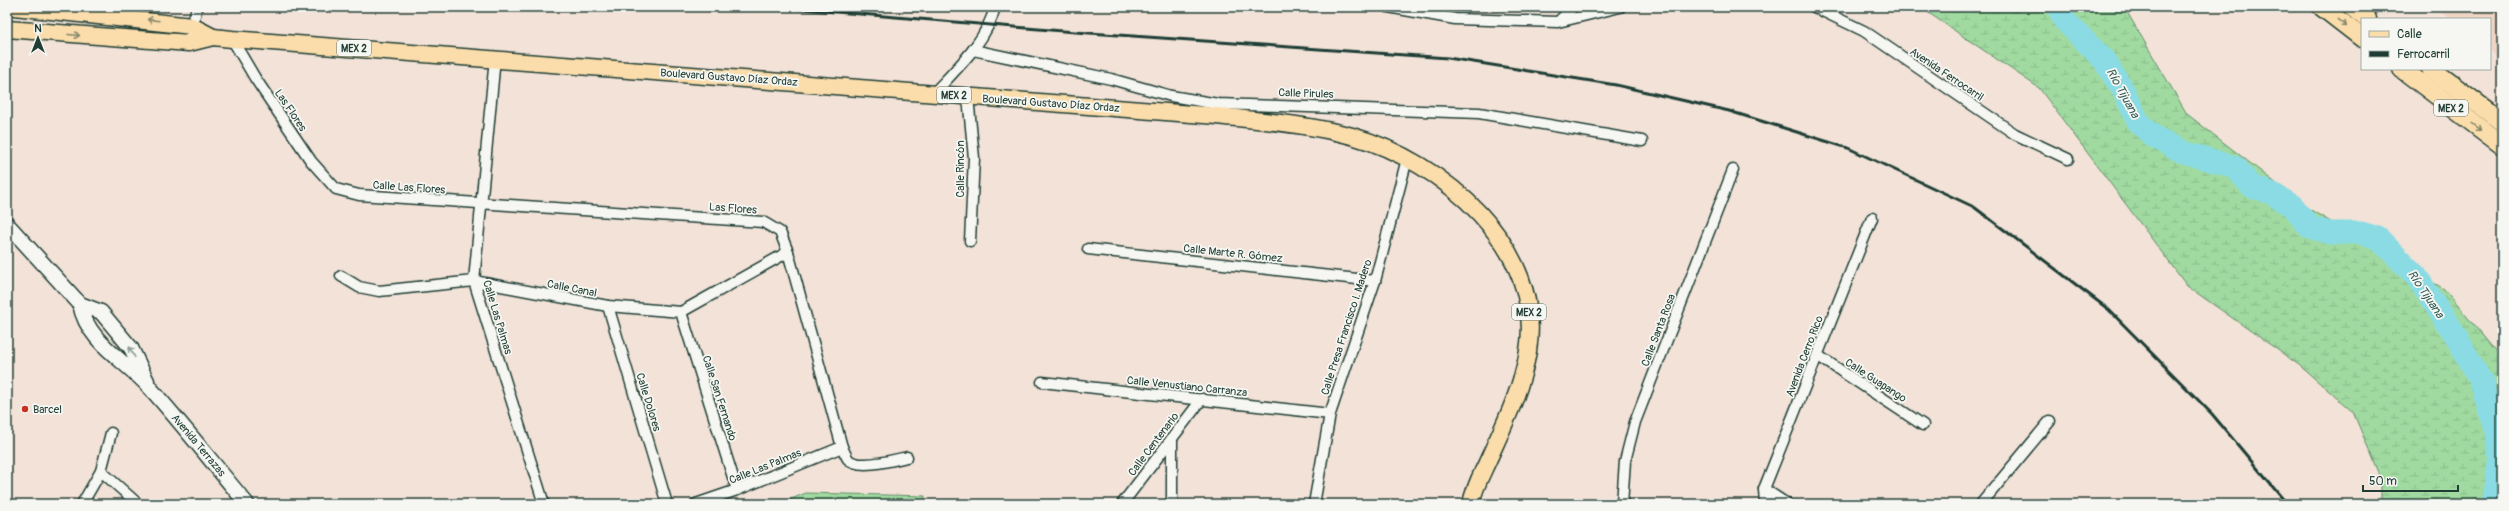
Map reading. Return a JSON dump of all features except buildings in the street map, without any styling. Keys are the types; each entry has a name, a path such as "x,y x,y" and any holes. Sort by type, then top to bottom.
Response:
{"highway":[{"path":"2322,7 2361,37"},
{"path":"2352,7 2366,18"},
{"name":"MEX 2","path":"2403,70 2502,145"},
{"name":"MEX 2","path":"2432,70 2502,122"}],"main road":[{"name":"Boulevard Gustavo Díaz Ordaz","path":"14,7 192,26 213,37"},
{"name":"Boulevard Gustavo Díaz Ordaz","path":"7,29 189,43 213,37 495,58 968,97 1218,110 1327,130 1374,143 1407,159 1454,191 1487,223 1512,259 1528,297 1530,334 1525,369 1471,504"}],"street":[{"path":"189,43 197,7"},
{"path":"934,93 973,50 991,24 995,7"},
{"path":"1388,7 1455,19 1558,22 1620,7"},
{"path":"1558,22 1573,7"},
{"name":"Avenida Ferrocarril","path":"1814,7 1864,31 2015,134 2068,159"},
{"name":"Las Flores","path":"232,39 294,137 311,161 336,189"},
{"name":"Calle Pirules","path":"973,50 1111,79 1218,110 1279,104 1479,113 1642,141"},
{"name":"Calle Las Palmas","path":"495,58 474,282 544,504"},
{"name":"Calle Rincón","path":"968,97 974,158 970,241"},
{"name":"Calle Presa Francisco I. Madero","path":"1314,504 1330,414 1376,281 1407,159"},
{"name":"Calle Santa Rosa","path":"1622,504 1628,447 1635,422 1733,170"},
{"name":"Calle Las Flores","path":"336,189 359,195 482,204"},
{"name":"Las Flores","path":"482,204 763,222 780,232 788,252 842,447"},
{"name":"Avenida Cerro Rico","path":"1765,504 1764,489 1872,218"},
{"name":"Avenida Terrazas","path":"7,224 80,304 87,325 117,359 150,387 247,504"},
{"name":"Calle Marte R. Gómez","path":"1088,249 1376,281"},
{"path":"681,312 788,252"},
{"name":"Calle Canal","path":"341,276 359,287 379,291 474,282 608,306 681,312"},
{"name":"Avenida Terrazas","path":"80,304 101,312 131,348 150,387"},
{"name":"Calle Dolores","path":"608,306 667,504"},
{"name":"Calle San Fernando","path":"681,312 737,490"},
{"name":"Calle Guapango","path":"1817,355 1923,425"},
{"name":"Calle Venustiano Carranza","path":"1042,382 1330,414"},
{"name":"Calle Centenario","path":"1122,504 1202,399"},
{"path":"1981,504 2050,421"},
{"path":"82,504 101,470 111,433"},
{"path":"1172,439 1172,504"},
{"path":"842,447 849,460 856,464 867,464 907,457"},
{"name":"Calle Las Palmas","path":"696,504 737,490 842,447"},
{"path":"101,470 138,504"},
{"path":"1764,489 1787,504"}],"shaded area":[{"path":"2435,7 2502,7 2502,61 2491,52 2491,18 2449,18"}],"green space":[{"path":"1920,7 2124,7 2187,114 2309,209 2444,289 2502,359 2502,504 2381,504 2381,478 2353,412 2299,365 2187,286 2039,88"},
{"path":"806,493 925,496 924,504 779,504"}],"waterway":[{"name":"Río Tijuana","path":"2058,7 2065,21 2104,60 2123,90 2139,123 2153,136 2183,152 2235,167 2251,186 2271,193 2293,206 2309,227 2330,233 2361,233 2378,238 2416,276 2456,336 2481,381 2496,432 2500,458 2492,504"}],"railway":[{"path":"777,7 1075,32 1448,58 1616,85 1729,111 1848,148 1974,207 2108,309 2212,414 2287,504"}],"place":[{"name":"Barcel","path":"25,409"}]}
